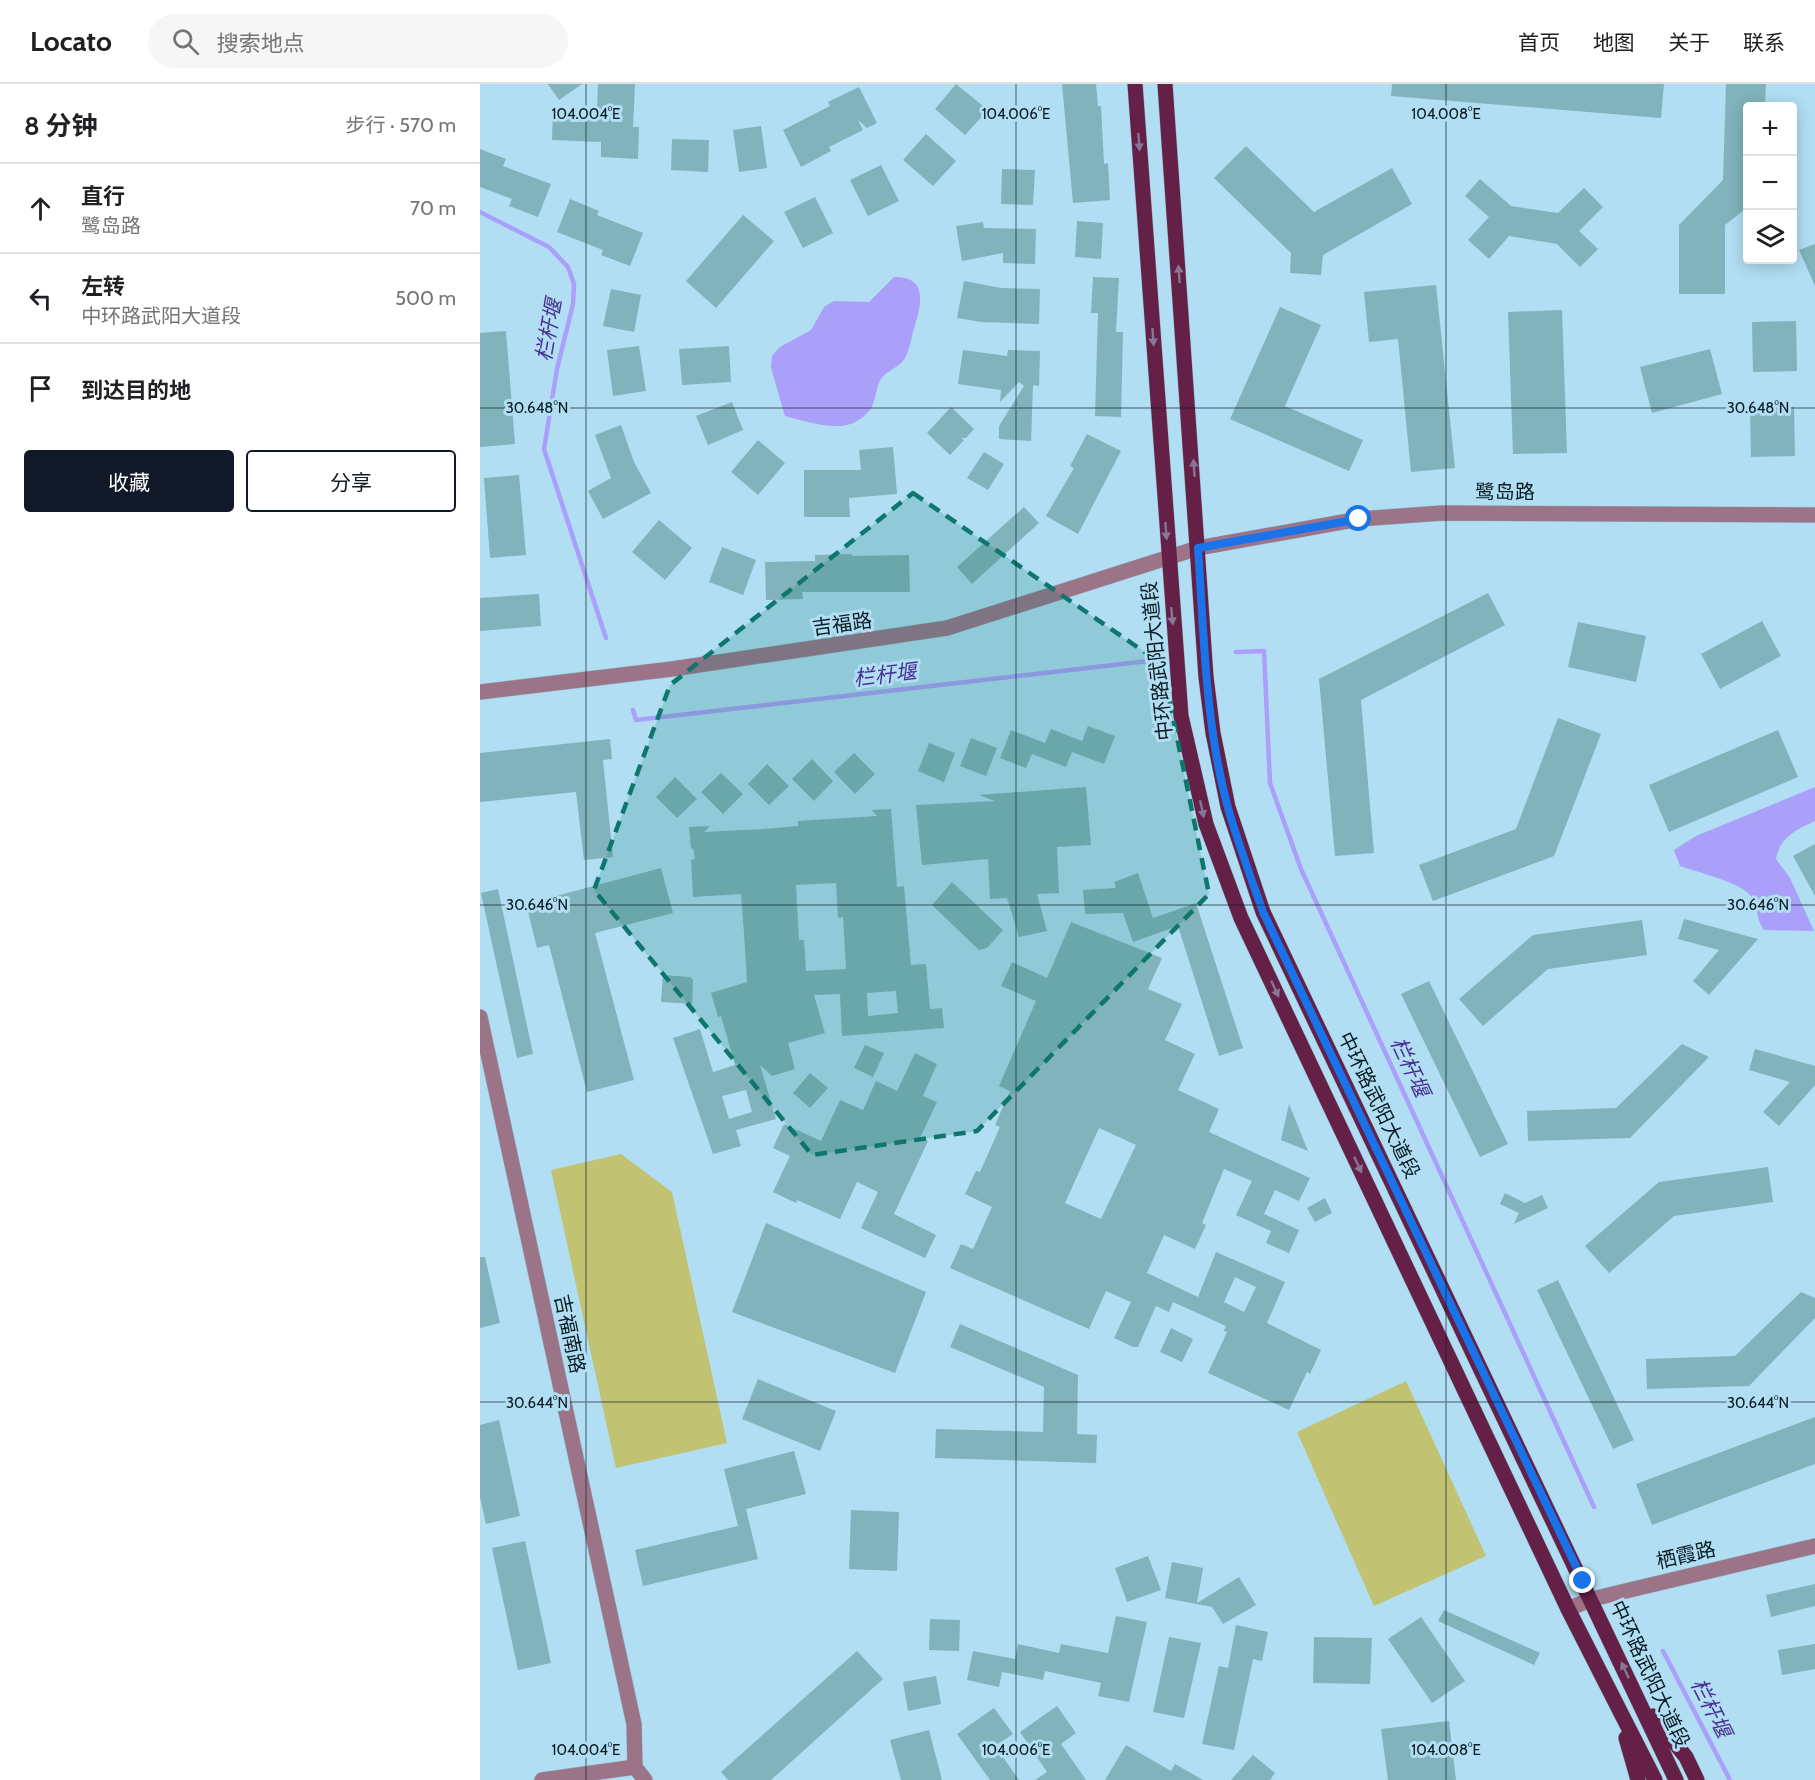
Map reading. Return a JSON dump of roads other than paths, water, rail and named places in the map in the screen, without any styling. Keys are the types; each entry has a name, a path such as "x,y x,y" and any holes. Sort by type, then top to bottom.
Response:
{"main road":[{"name":"中环路武阳大道段","path":"1135,84 1180,716 1209,835 1241,918 1569,1609 1654,1780"},
{"name":"中环路武阳大道段","path":"1165,84 1206,677 1213,733 1228,807 1263,912 1592,1599 1676,1780"},
{"path":"1638,1698 1686,1757 1697,1780"},
{"path":"1616,1704 1638,1780"}],"street":[{"name":"鹭岛路","path":"1198,548 1359,519 1442,513 1815,515"},
{"name":"吉福路","path":"480,692 672,669 947,628 1198,548"},
{"name":"吉福南路","path":"480,1017 634,1724 635,1767"},
{"name":"栖霞路","path":"1569,1609 1592,1599 1815,1546"},
{"path":"542,1780 635,1767 645,1780"}],"waterway":[{"name":"栏杆堰","path":"480,212 549,247 568,267 574,284 573,304 557,369 544,449 606,638"},
{"name":"栏杆堰","path":"1236,652 1264,651 1270,783 1301,869 1594,1507"},
{"name":"栏杆堰","path":"633,710 636,720 1148,661"},
{"name":"栏杆堰","path":"1663,1651 1730,1780"}]}
